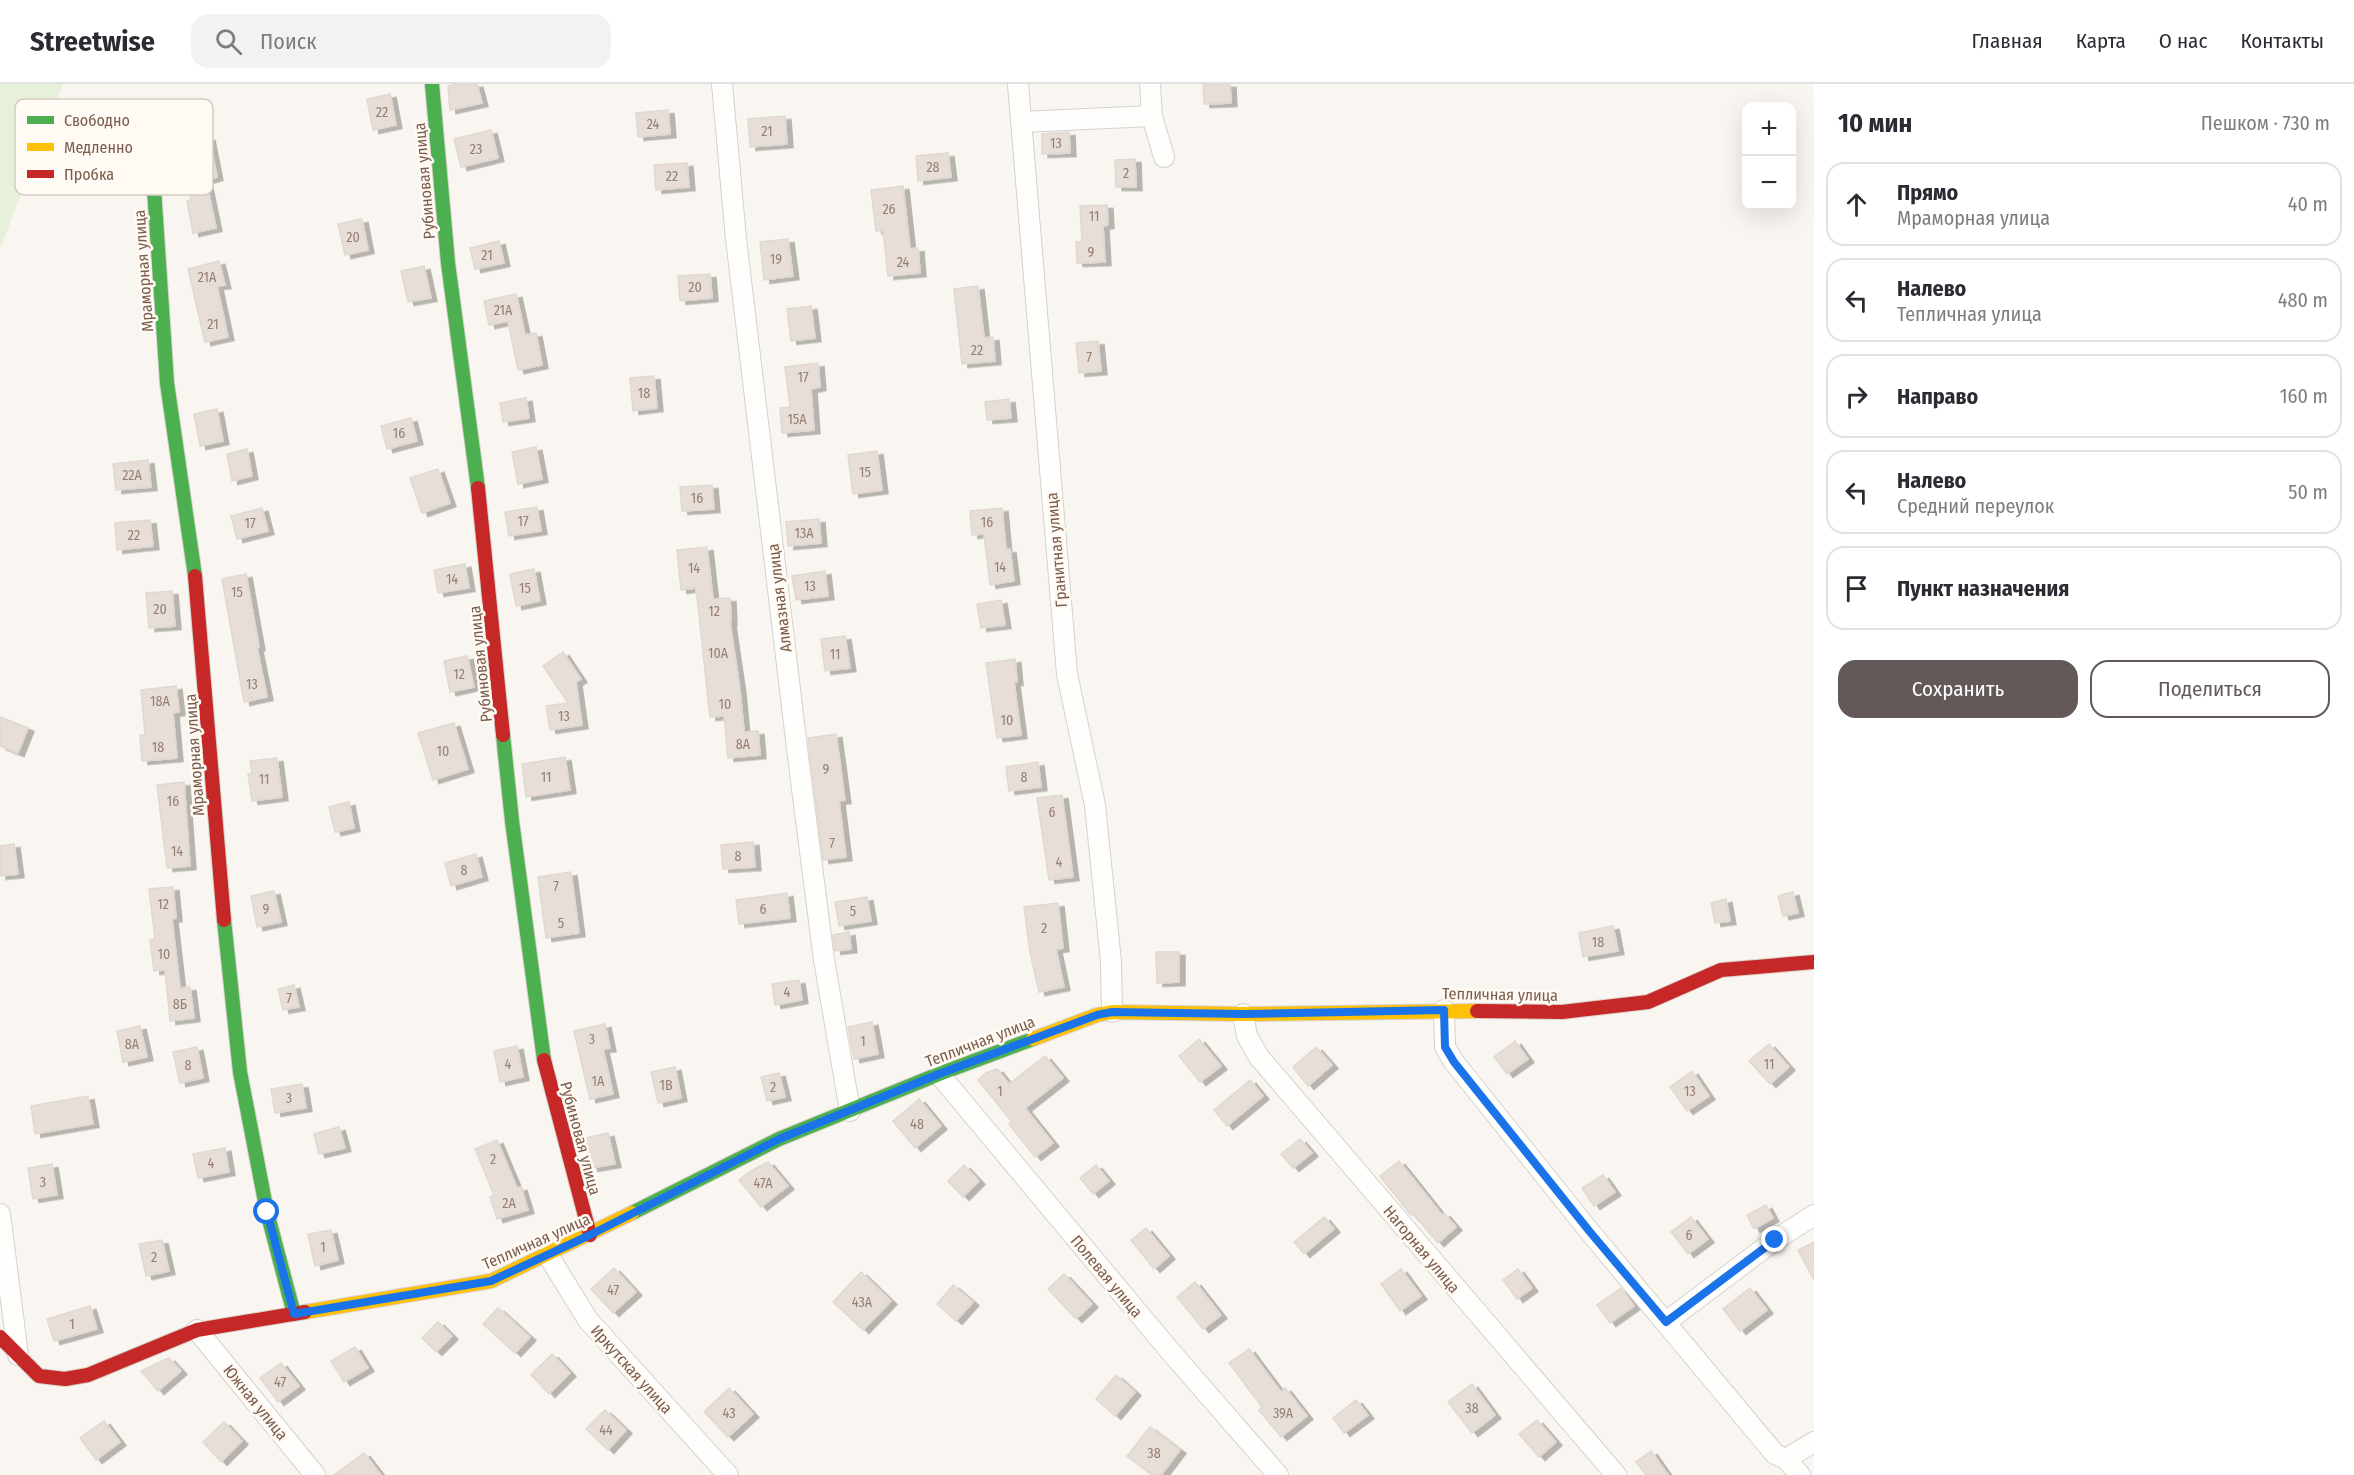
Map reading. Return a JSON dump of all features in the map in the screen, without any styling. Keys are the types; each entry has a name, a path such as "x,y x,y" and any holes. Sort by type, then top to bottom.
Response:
{"street":[{"name":"Рубиновая улица","path":"432,84 448,263 478,487 512,821 543,1055 590,1235"},
{"name":"Алмазная улица","path":"722,84 736,239 800,773 824,960 850,1111"},
{"name":"Гранитная улица","path":"1018,84 1067,674 1095,805 1111,962 1112,1012"},
{"path":"1150,84 1152,116 1164,157"},
{"path":"1021,122 1152,116"},
{"name":"Мраморная улица","path":"154,195 167,383 197,588 222,906 240,1072 267,1212 294,1314"},
{"name":"Тепличная улица","path":"0,1337 39,1376 64,1379 88,1375 197,1330 491,1281 590,1235 779,1139 939,1074 1097,1015 1112,1012 1244,1014 1444,1010 1562,1012 1648,1002 1721,970 1814,962"},
{"path":"1444,1010 1445,1047 1454,1062 1590,1232 1775,1454 1786,1459 1800,1475"},
{"name":"Нагорная улица","path":"1244,1014 1247,1036 1259,1058 1616,1475"},
{"name":"Полевая улица","path":"939,1074 1162,1342 1278,1475"},
{"path":"0,1214 18,1355"},
{"path":"1666,1322 1775,1240 1814,1215"},
{"name":"Иркутская улица","path":"548,1255 588,1320 728,1475"},
{"name":"Южная улица","path":"197,1330 315,1475"},
{"path":"1786,1459 1814,1442"}],"green space":[{"path":"0,84 63,84 57,99 15,99 15,195 21,195 0,249"}],"building":[{"path":"477,84 482,103 450,110 448,86"},
{"path":"1203,84 1230,84 1231,103 1204,104"},
{"path":"390,94 396,125 373,130 367,99"},
{"path":"668,110 670,134 638,137 636,113"},
{"path":"785,116 787,144 750,147 748,119"},
{"path":"491,130 498,158 461,167 454,139"},
{"path":"1069,132 1070,153 1042,154 1042,134"},
{"path":"948,153 951,177 918,181 916,156"},
{"path":"213,157 217,177 213,178"},
{"path":"1135,159 1136,187 1116,187 1115,160"},
{"path":"687,163 689,187 656,190 654,165"},
{"path":"903,186 910,249 918,248 920,273 888,276 883,230 876,231 871,190"},
{"path":"190,195 209,195 216,228 193,233 187,201 191,200"},
{"path":"1107,205 1108,225 1103,226 1105,262 1077,263 1076,242 1082,242 1080,206"},
{"path":"362,219 368,250 345,255 338,224"},
{"path":"788,239 793,276 764,280 760,242"},
{"path":"499,241 504,263 475,269 470,248"},
{"path":"219,261 225,285 217,286 228,337 205,342 188,269"},
{"path":"424,266 431,298 408,302 401,271"},
{"path":"710,274 712,298 680,301 678,276"},
{"path":"978,286 984,338 993,337 995,361 962,364 954,289"},
{"path":"516,294 525,335 536,333 542,365 518,370 508,321 489,325 484,301"},
{"path":"811,306 815,338 791,341 787,309"},
{"path":"1098,341 1101,371 1079,373 1076,343"},
{"path":"818,363 820,387 811,389 814,430 782,433 780,408 790,407 785,367"},
{"path":"654,376 657,408 633,411 630,378"},
{"path":"526,398 529,418 503,422 500,403"},
{"path":"1009,399 1011,418 987,420 985,402"},
{"path":"217,409 223,441 200,446 194,414"},
{"path":"411,418 417,441 387,449 381,426"},
{"path":"536,447 542,479 518,484 512,452"},
{"path":"247,449 252,476 232,481 227,454"},
{"path":"877,451 882,490 853,494 848,455"},
{"path":"148,460 151,487 116,490 113,464"},
{"path":"438,469 450,503 422,513 410,478"},
{"path":"712,485 714,509 682,511 680,487"},
{"path":"537,507 541,531 509,536 505,512"},
{"path":"262,508 268,531 237,539 231,516"},
{"path":"1002,508 1006,550 1010,549 1014,581 990,585 984,534 972,535 970,511"},
{"path":"819,519 821,543 788,546 786,522"},
{"path":"150,520 153,546 117,550 115,523"},
{"path":"707,547 713,599 730,598 730,622 744,732 758,731 760,755 728,758 724,716 710,717 696,588 681,590 677,550"},
{"path":"465,564 469,588 438,593 434,570"},
{"path":"534,569 540,601 516,606 510,574"},
{"path":"825,571 828,596 796,600 792,576"},
{"path":"246,574 267,697 244,702 222,579"},
{"path":"172,591 175,626 149,628 146,593"},
{"path":"1001,600 1005,625 981,628 977,604"},
{"path":"845,636 850,668 825,671 821,639"},
{"path":"563,652 581,679 576,682 582,725 550,730 546,706 568,703 543,666"},
{"path":"467,656 474,687 450,692 444,661"},
{"path":"1015,659 1017,682 1014,682 1021,735 997,738 986,663"},
{"path":"176,686 179,712 173,713 177,758 142,761 140,735 145,735 141,690"},
{"path":"0,717 28,728 18,753 0,746"},
{"path":"454,723 468,769 433,780 418,733"},
{"path":"836,734 845,800 839,801 846,857 823,860 808,738"},
{"path":"565,757 570,790 526,797 522,764"},
{"path":"277,758 282,797 252,801 248,774 252,773 250,761"},
{"path":"1038,762 1041,787 1009,791 1006,767"},
{"path":"184,782 190,866 167,868 157,785"},
{"path":"1062,795 1073,877 1049,880 1037,798"},
{"path":"349,802 354,828 335,832 329,807"},
{"path":"753,842 755,867 723,869 721,845"},
{"path":"14,844 18,874 0,876 0,846"},
{"path":"476,854 482,877 451,886 445,863"},
{"path":"571,872 579,933 546,938 538,877"},
{"path":"173,887 176,918 172,919 180,988 190,987 194,1018 170,1021 165,970 154,971 150,940 155,939 149,889"},
{"path":"274,891 281,922 257,927 251,896"},
{"path":"1793,892 1798,913 1783,916 1778,896"},
{"path":"787,893 790,918 739,924 736,900"},
{"path":"867,897 871,921 839,926 835,902"},
{"path":"1726,899 1730,921 1715,923 1711,903"},
{"path":"1058,903 1063,948 1056,949 1064,987 1039,992 1030,952 1024,907"},
{"path":"1613,926 1618,951 1583,957 1579,933"},
{"path":"849,932 851,949 835,951 833,935"},
{"path":"1156,952 1179,952 1179,982 1157,983"},
{"path":"799,980 802,1000 775,1005 772,984"},
{"path":"294,985 299,1007 283,1010 278,989"},
{"path":"872,1022 878,1054 854,1059 848,1027"},
{"path":"605,1024 610,1048 603,1049 613,1094 590,1099 574,1031"},
{"path":"140,1026 147,1057 123,1062 117,1031"},
{"path":"1199,1039 1221,1066 1200,1082 1179,1056"},
{"path":"1515,1041 1528,1059 1507,1074 1494,1057"},
{"path":"1769,1044 1789,1067 1770,1084 1749,1061"},
{"path":"517,1046 523,1077 500,1082 494,1051"},
{"path":"197,1047 203,1078 180,1083 173,1052"},
{"path":"1316,1047 1332,1065 1308,1086 1293,1067"},
{"path":"1045,1056 1063,1078 1025,1108 1053,1143 1035,1157 1009,1124 1012,1122 978,1080 986,1073 997,1069 1009,1084"},
{"path":"675,1067 681,1098 658,1103 651,1072"},
{"path":"1692,1071 1709,1096 1687,1111 1670,1087"},
{"path":"779,1073 785,1097 767,1101 761,1077"},
{"path":"1250,1080 1263,1096 1227,1126 1214,1110"},
{"path":"302,1084 306,1108 275,1113 271,1089"},
{"path":"88,1096 93,1124 35,1134 31,1106"},
{"path":"919,1099 941,1126 915,1148 893,1121"},
{"path":"339,1127 345,1148 319,1154 314,1134"},
{"path":"608,1133 615,1164 592,1168 585,1138"},
{"path":"1300,1139 1312,1153 1293,1168 1281,1154"},
{"path":"497,1140 517,1188 521,1187 528,1210 497,1219 490,1197 494,1195 475,1149"},
{"path":"225,1148 229,1172 198,1178 193,1154"},
{"path":"1399,1161 1442,1215 1444,1213 1456,1227 1438,1243 1413,1214 1411,1215 1380,1176"},
{"path":"768,1162 788,1186 761,1207 739,1180"},
{"path":"52,1164 57,1195 33,1199 28,1168"},
{"path":"964,1165 979,1181 963,1197 948,1181"},
{"path":"1096,1165 1109,1181 1093,1194 1080,1178"},
{"path":"1603,1175 1615,1192 1594,1206 1582,1188"},
{"path":"1766,1205 1773,1218 1754,1229 1747,1215"},
{"path":"1324,1217 1334,1229 1304,1254 1294,1242"},
{"path":"1691,1217 1708,1239 1688,1254 1671,1232"},
{"path":"1146,1228 1169,1256 1154,1269 1131,1240"},
{"path":"331,1230 338,1260 315,1266 308,1234"},
{"path":"162,1240 169,1271 146,1276 139,1244"},
{"path":"1814,1242 1814,1280 1798,1250"},
{"path":"614,1268 636,1292 613,1313 591,1289"},
{"path":"1401,1269 1421,1296 1400,1311 1381,1284"},
{"path":"1518,1269 1532,1288 1517,1299 1503,1280"},
{"path":"861,1272 891,1301 863,1330 833,1302"},
{"path":"1064,1274 1092,1304 1076,1319 1048,1289"},
{"path":"1195,1282 1221,1315 1203,1329 1177,1297"},
{"path":"953,1285 973,1302 956,1321 937,1304"},
{"path":"1621,1288 1634,1306 1610,1323 1597,1305"},
{"path":"1750,1288 1767,1310 1740,1331 1723,1309"},
{"path":"90,1306 97,1329 54,1341 47,1319"},
{"path":"498,1308 530,1337 515,1353 483,1324"},
{"path":"438,1322 452,1336 436,1352 422,1338"},
{"path":"355,1347 368,1368 344,1382 331,1361"},
{"path":"1249,1349 1281,1392 1285,1388 1307,1416 1281,1437 1259,1410 1262,1407 1229,1363"},
{"path":"552,1354 570,1373 549,1394 531,1375"},
{"path":"169,1358 181,1371 158,1391 141,1371"},
{"path":"281,1363 299,1386 278,1402 260,1378"},
{"path":"1116,1375 1135,1392 1115,1416 1096,1399"},
{"path":"1472,1384 1495,1415 1472,1433 1448,1402"},
{"path":"729,1388 753,1414 728,1437 704,1412"},
{"path":"1356,1400 1368,1415 1344,1433 1333,1418"},
{"path":"605,1410 626,1430 608,1450 586,1429"},
{"path":"1537,1420 1556,1442 1539,1457 1519,1434"},
{"path":"104,1421 120,1442 96,1460 80,1438"},
{"path":"224,1422 242,1441 221,1462 203,1442"},
{"path":"1150,1427 1180,1450 1161,1475 1152,1475 1127,1456"},
{"path":"1651,1451 1668,1475 1646,1475 1636,1462"},
{"path":"364,1453 381,1475 334,1475"}],"traffic: fast":[{"path":"432,84 448,263 478,488"},
{"path":"154,195 167,383 195,576"},
{"path":"503,735 512,821 544,1060"},
{"path":"224,920 240,1072 267,1212 294,1314"},
{"path":"632,1213 779,1139 939,1074 1033,1039"}],"traffic: slow":[{"path":"1033,1039 1097,1015 1112,1012 1243,1014 1477,1011"},
{"path":"305,1312 491,1281 632,1213"}],"traffic: jam":[{"path":"478,488 503,735"},
{"path":"195,576 224,920"},
{"path":"1477,1011 1562,1012 1648,1002 1721,970 1814,962"},
{"path":"544,1060 590,1235"},
{"path":"0,1337 39,1376 65,1379 88,1375 197,1330 305,1312"}],"route":[{"path":"267,1212 294,1314 491,1281 590,1235 779,1139 939,1074 1097,1015 1112,1012 1244,1014 1444,1010 1445,1047 1454,1062 1590,1232 1666,1322 1775,1240"}]}
